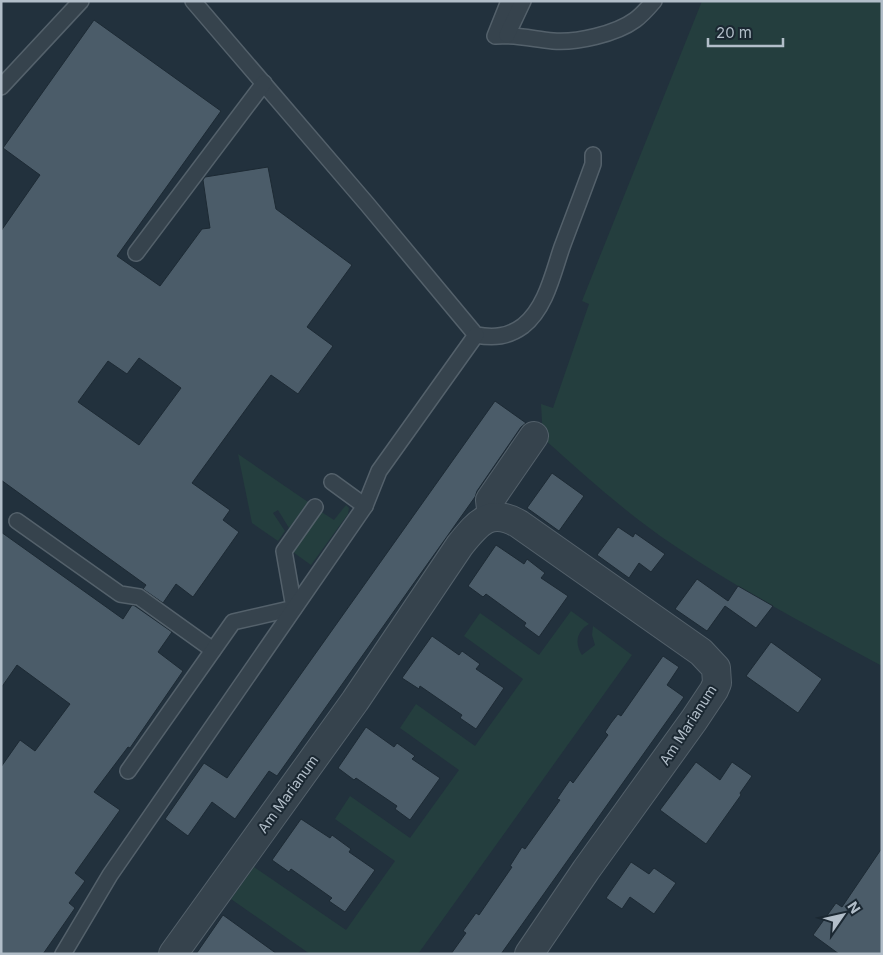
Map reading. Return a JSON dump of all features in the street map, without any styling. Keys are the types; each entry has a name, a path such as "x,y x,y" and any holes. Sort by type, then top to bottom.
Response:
{"street":[{"path":"492,517 490,500 534,436"},
{"name":"Am Marianum","path":"173,954 208,889 355,701 460,545 476,525 492,517 506,517 519,524 701,652 709,659 717,672 717,683 714,690 586,870 529,954"}],"lane":[{"path":"1,87 81,1"},
{"path":"194,1 476,335 500,337 512,333 534,315 543,299 593,164 593,155"},
{"path":"501,36 508,1"},
{"path":"501,36 523,1"},
{"path":"501,36 555,41 580,39 610,32 634,21 654,1"},
{"path":"136,253 264,83"},
{"path":"63,954 110,875 365,506 379,471 476,335"},
{"path":"332,482 365,506"},
{"path":"294,608 284,551 315,507"},
{"path":"17,521 120,594 140,597 213,650"},
{"path":"128,771 233,622 294,608"}],"green space":[{"path":"702,1 882,1 882,666 749,593 697,561 622,507 543,438 541,404 553,408 589,304 582,301"},
{"path":"238,454 308,502 289,528 278,510 273,513 285,531 278,541 252,523"},
{"path":"346,505 349,508 348,514 311,565 293,552 320,511 334,520"},
{"path":"571,611 589,624 582,630 578,638 578,646 582,655 595,645 592,635 593,626 632,655 418,954 310,954 231,899 254,867 346,930 395,861 335,819 350,796 410,838 459,770 400,728 416,704 475,746 523,679 464,636 480,613 539,655"}],"building":[{"path":"94,20 221,111 117,256 160,286 202,229 210,228 203,180 205,177 268,167 276,209 352,265 307,327 333,346 298,394 271,375 192,483 230,510 223,520 239,532 193,597 176,584 163,603 143,589 146,585 1,480 1,231 40,175 3,148","holes":["139,358 181,388 139,445 78,402 108,361 127,374"]},
{"path":"495,401 526,423 521,427 477,491 475,497 277,776 269,771 235,819 212,802 188,836 165,819 204,763 227,778"},
{"path":"552,473 584,496 559,531 527,508"},
{"path":"618,527 633,537 635,533 665,554 651,572 639,563 629,578 597,555"},
{"path":"1,532 123,619 132,605 172,632 158,652 183,671 130,748 128,747 94,792 120,810 75,873 85,881 69,903 75,908 43,954 1,954 1,767 20,740 35,751 70,704 17,665 1,688"},
{"path":"496,545 524,564 527,559 545,573 541,578 568,596 539,637 524,626 526,623 486,594 483,597 468,586"},
{"path":"697,579 728,601 738,586 773,606 756,628 725,606 707,631 675,609"},
{"path":"432,636 459,655 462,651 480,664 476,669 504,688 476,729 460,718 462,715 420,686 419,689 402,678"},
{"path":"771,642 822,679 798,713 746,676"},
{"path":"663,656 679,667 667,685 684,697 501,954 451,954 466,933 463,931 476,913 479,915 512,867 510,866 522,847 525,849 560,800 557,799 570,780 573,783 608,735 605,732 611,723 618,714 621,716"},
{"path":"366,727 394,747 397,743 415,756 412,759 440,778 410,820 395,809 397,806 338,768"},
{"path":"696,762 720,780 732,762 752,776 740,793 741,795 706,844 660,810"},
{"path":"301,819 330,838 332,835 351,849 349,852 375,870 345,912 329,901 332,898 291,869 289,872 272,860"},
{"path":"882,848 882,954 839,954 813,935 836,903 842,907"},
{"path":"631,862 649,874 654,868 676,883 654,914 630,897 622,909 606,898"},
{"path":"223,915 277,954 196,954"}]}
